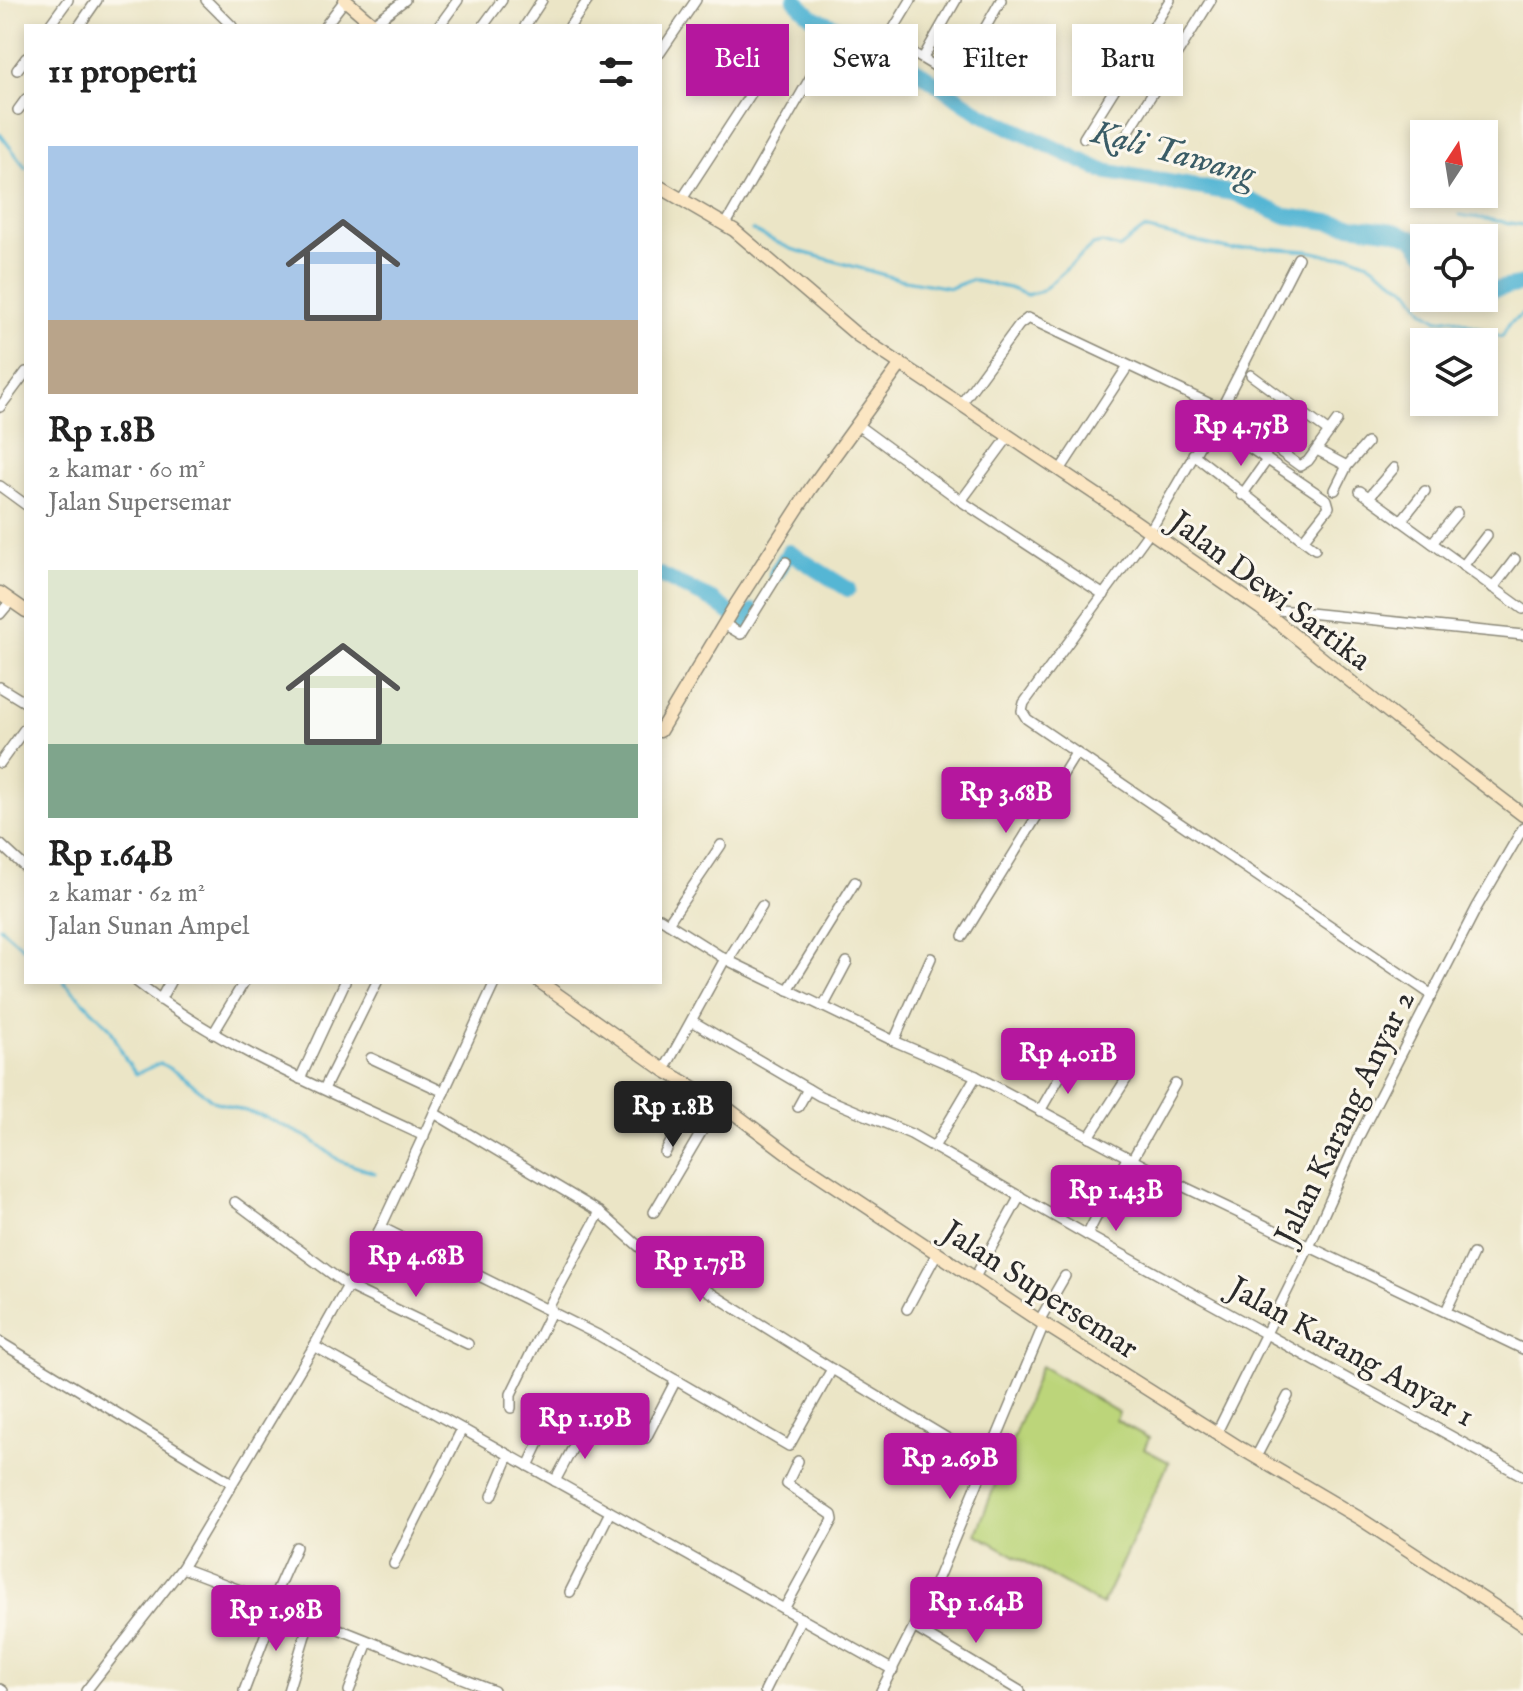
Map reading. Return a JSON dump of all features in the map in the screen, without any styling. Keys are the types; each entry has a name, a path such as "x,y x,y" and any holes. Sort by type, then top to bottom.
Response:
{"main road":[{"path":"345,0 373,24"},
{"name":"Jalan Dewi Sartika","path":"662,188 726,224 849,330 1260,608 1523,815"},
{"path":"662,728 736,604 856,424 901,364"},
{"path":"5,597 24,610"},
{"name":"Jalan Supersemar","path":"543,984 664,1070 719,1102 795,1159 1041,1322 1359,1518 1523,1625"}],"street":[{"path":"50,24 68,0"},
{"path":"80,24 97,0"},
{"path":"206,0 230,24"},
{"path":"327,24 345,0"},
{"path":"375,24 405,0"},
{"path":"440,24 458,0"},
{"path":"484,24 502,0"},
{"path":"526,24 542,0"},
{"path":"571,24 588,0"},
{"path":"662,50 696,0"},
{"path":"911,0 890,38 950,76 957,76 1001,0"},
{"path":"923,58 956,0"},
{"path":"1084,138 1170,0"},
{"path":"1125,137 1211,0"},
{"path":"17,70 24,61"},
{"path":"726,224 805,87"},
{"path":"682,199 749,96"},
{"path":"18,110 24,102"},
{"path":"1298,258 1221,409 1150,531 1022,707 1022,713 1432,995"},
{"path":"961,404 1019,325 1028,318 1221,409 1300,466 1308,461 1337,421"},
{"path":"1060,470 1128,366"},
{"path":"1,403 24,374"},
{"path":"1251,375 1329,432"},
{"path":"1242,495 1272,445 1299,410"},
{"path":"1213,423 1329,503 1303,540"},
{"path":"856,424 961,501 1104,595"},
{"path":"961,501 1009,436"},
{"path":"1335,490 1347,466 1367,443"},
{"path":"1317,450 1347,466"},
{"path":"1193,454 1315,549"},
{"path":"1394,468 1365,494 1523,609"},
{"path":"0,486 24,504"},
{"path":"1401,521 1425,491"},
{"path":"1432,543 1457,513"},
{"path":"1463,566 1487,535"},
{"path":"1493,588 1515,559"},
{"path":"725,622 741,634 786,562"},
{"path":"0,614 5,597"},
{"path":"1260,608 1523,635"},
{"path":"0,687 24,702"},
{"path":"0,763 24,730"},
{"path":"963,936 1076,753"},
{"name":"Jalan Karang Anyar 2","path":"1217,1432 1309,1247 1358,1138 1481,899 1523,828"},
{"path":"0,844 24,866"},
{"path":"721,845 664,920 726,960 894,1041 976,1076 1130,1159 1523,1349"},
{"path":"788,990 855,882"},
{"path":"664,1070 726,960 762,906"},
{"path":"894,1041 931,958"},
{"path":"823,1007 847,962"},
{"path":"140,984 213,1034 300,1079 424,1136"},
{"path":"160,1000 169,984"},
{"path":"213,1034 243,984"},
{"path":"300,1079 344,984"},
{"path":"324,1089 376,984"},
{"path":"86,1691 182,1568 314,1346 381,1227 494,984"},
{"name":"Jalan Karang Anyar 1","path":"692,1021 808,1089 911,1134 1523,1476"},
{"path":"371,1058 444,1092"},
{"path":"1040,1111 1067,1064"},
{"path":"934,1147 976,1076"},
{"path":"1089,1137 1127,1078"},
{"path":"1087,1235 1175,1084"},
{"path":"665,1153 698,1089"},
{"path":"798,1107 808,1089"},
{"path":"654,1212 719,1102"},
{"path":"434,1113 600,1212 644,1251 985,1461"},
{"path":"975,1277 1020,1196"},
{"path":"235,1202 348,1286 468,1344"},
{"path":"511,1408 511,1394 600,1212"},
{"path":"381,1227 550,1309 789,1446 832,1369"},
{"path":"907,1309 937,1253"},
{"path":"1446,1311 1473,1254"},
{"path":"881,1691 915,1628 1041,1322 1065,1276"},
{"path":"0,1342 232,1483"},
{"path":"314,1346 893,1670"},
{"path":"646,1438 676,1380"},
{"path":"1256,1457 1288,1396"},
{"path":"528,1466 559,1401"},
{"path":"555,1481 585,1425"},
{"path":"394,1564 462,1429"},
{"path":"492,1496 509,1456"},
{"path":"784,1609 833,1520 832,1515 787,1484 798,1461"},
{"path":"570,1592 610,1512"},
{"path":"244,1691 296,1547"},
{"path":"182,1568 492,1691"},
{"path":"765,1691 801,1618"},
{"path":"288,1691 310,1619"},
{"path":"915,1628 1020,1691"},
{"path":"349,1691 368,1642"}],"green space":[{"path":"1041,1366 1119,1413 1116,1420 1149,1438 1144,1449 1169,1462 1102,1605 976,1534"}],"waterway":[{"name":"Kali Tawang","path":"795,0 811,16 860,37 980,113 1103,171 1233,193 1286,216 1394,231 1410,237"},
{"path":"0,134 24,165"},
{"path":"1460,215 1523,225"},
{"path":"752,230 791,249 899,279 950,288 971,280 1027,295 1042,291 1093,245 1102,243 1119,248 1144,229 1232,250 1253,247 1309,251 1336,257 1350,255 1368,262 1410,291 1423,310 1438,320 1453,318 1502,337 1509,324 1523,314"},
{"name":"Kali Tawang","path":"1498,288 1523,284"},
{"path":"776,574 789,552 848,589"},
{"path":"662,576 714,601 745,624 753,611"},
{"path":"0,927 24,948"},
{"path":"66,984 110,1028 136,1074 160,1063 184,1077 213,1101 265,1117 309,1138 340,1161 375,1173"}]}
